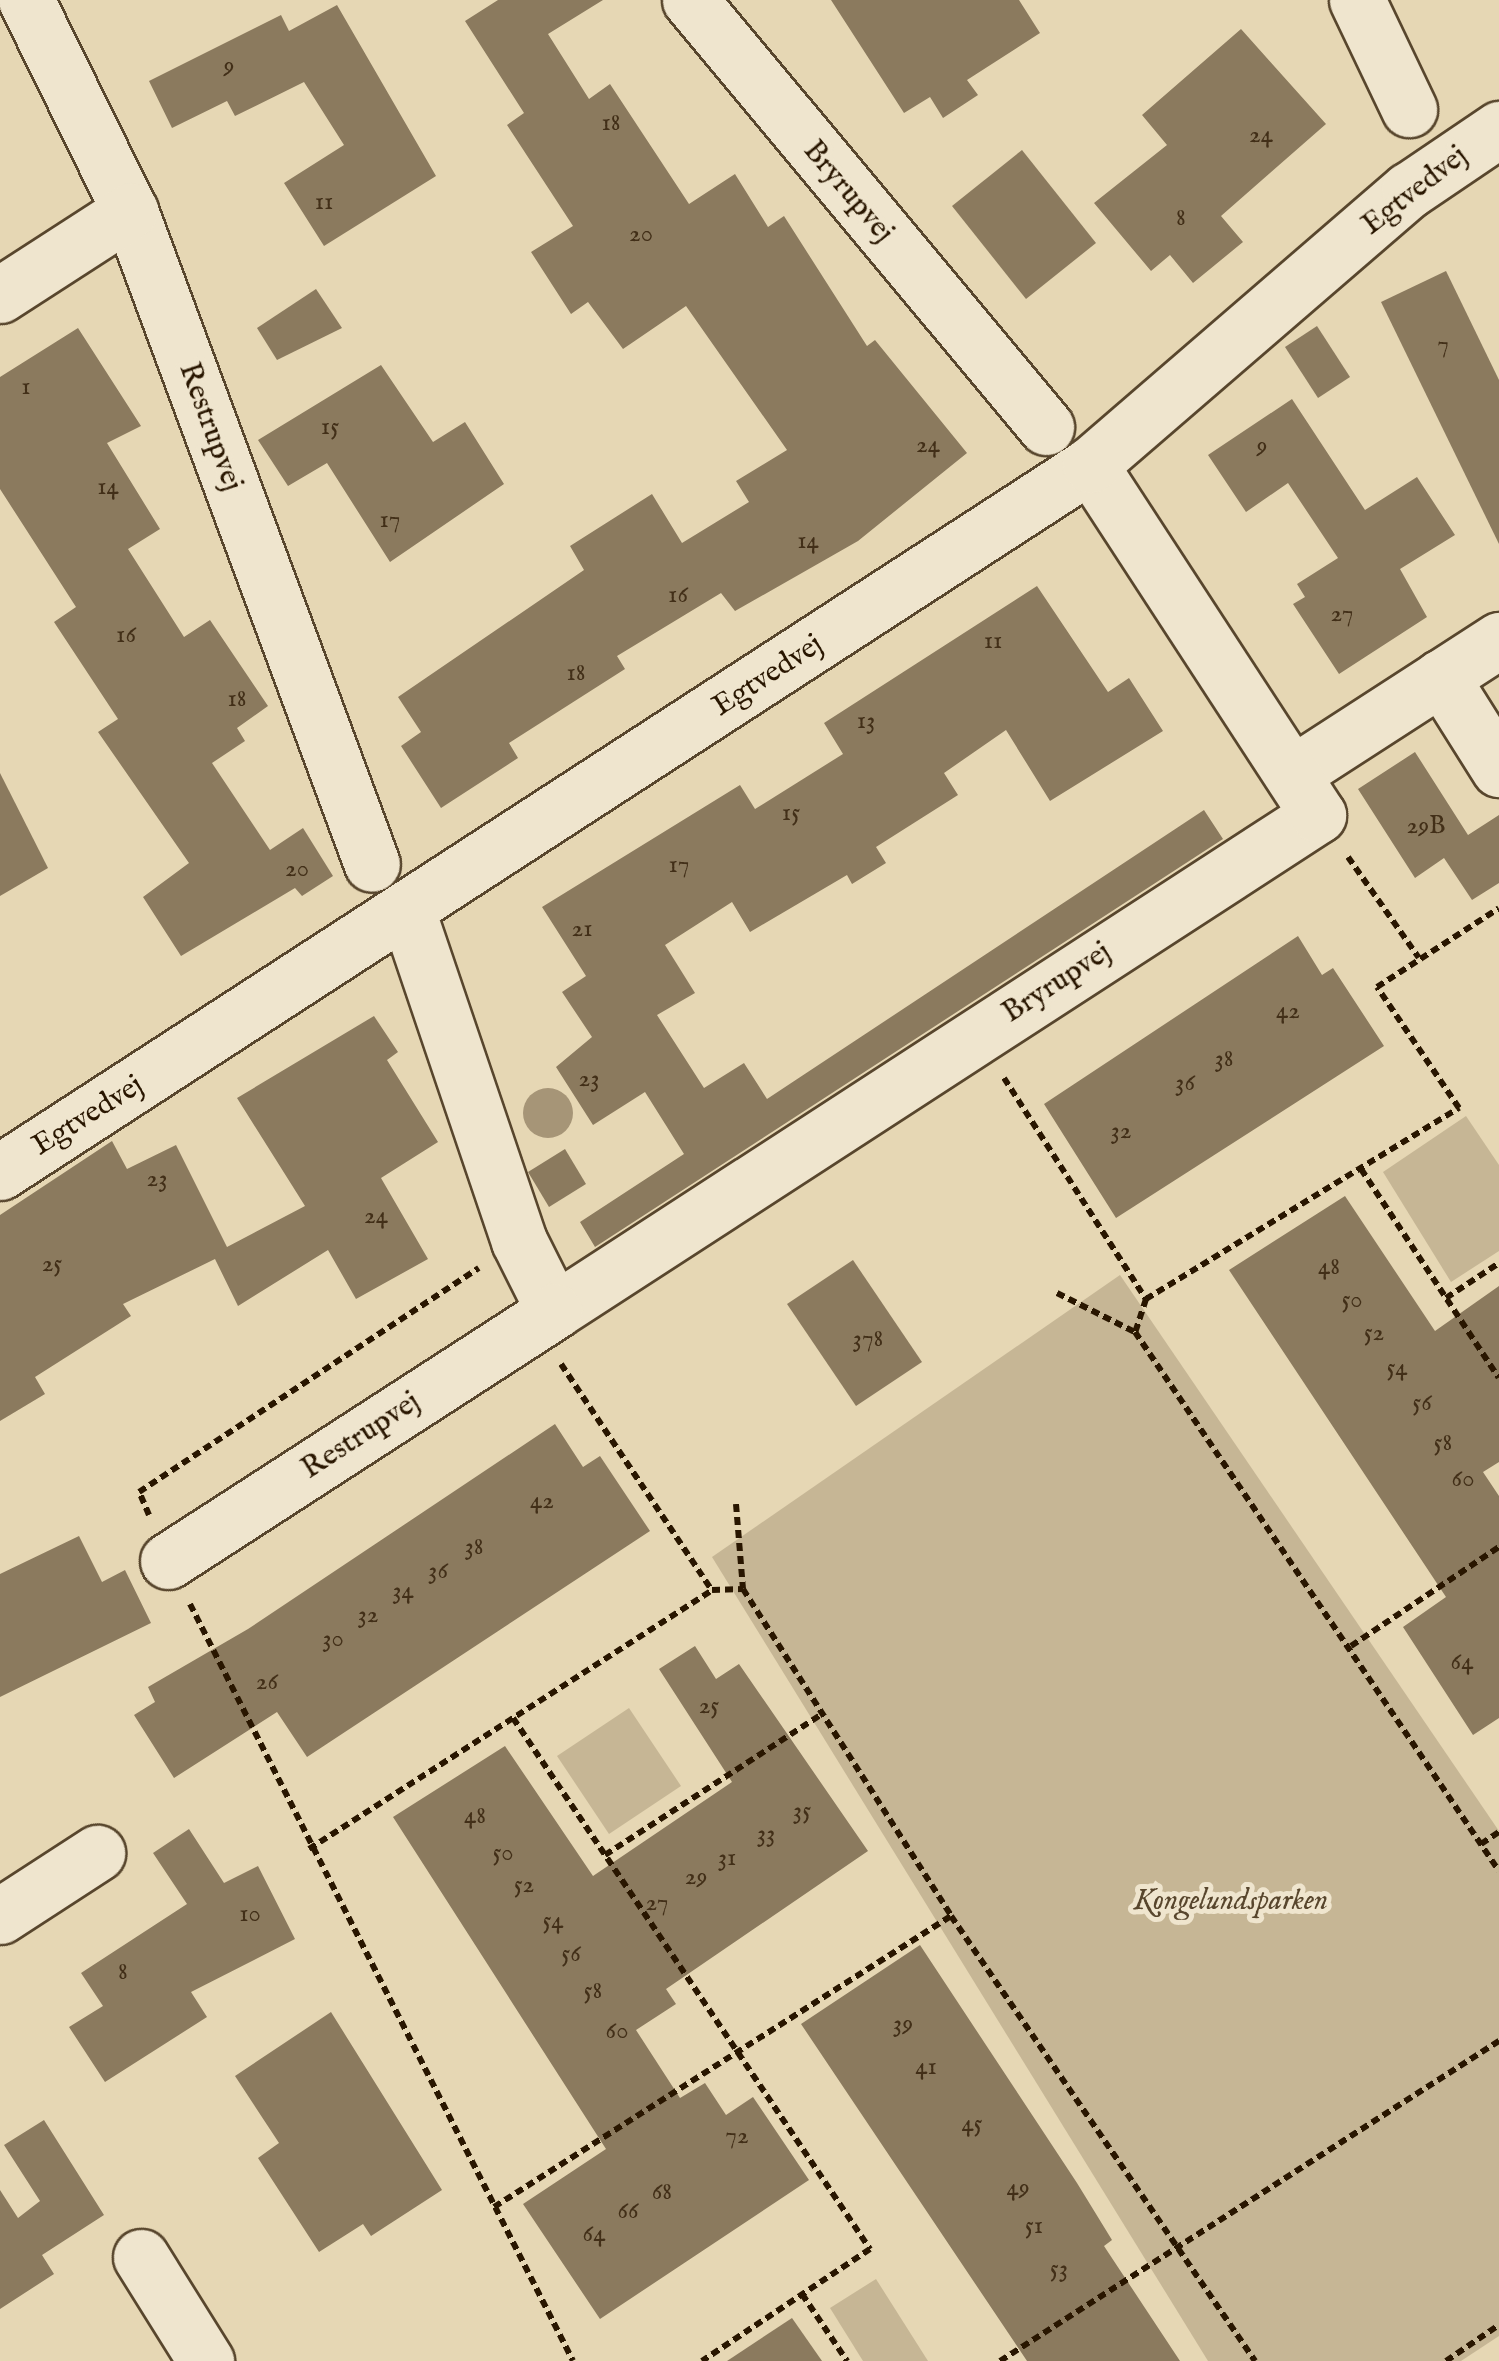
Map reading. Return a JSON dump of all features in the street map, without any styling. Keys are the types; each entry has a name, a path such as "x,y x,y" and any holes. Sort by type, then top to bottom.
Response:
{"street":[{"name":"Restrupvej","path":"26,0 130,210 372,864"},
{"name":"Bryrupvej","path":"690,0 1046,427"},
{"path":"1357,0 1409,109"},
{"name":"Egtvedvej","path":"0,1172 408,913 1090,465 1410,190 1499,129"},
{"path":"0,295 130,210"},
{"path":"1090,465 1305,794"},
{"name":"Bryrupvej","path":"757,1180 976,1035 1305,794 1441,678 1499,640"},
{"path":"1441,678 1499,769"},
{"path":"408,913 518,1241 554,1311"},
{"name":"Restrupvej","path":"168,1561 757,1180"},
{"path":"0,1916 96,1854"},
{"path":"141,2257 206,2361"}],"path":[{"path":"1305,794 1419,958"},
{"path":"1135,1332 1146,1299 1458,1108 1378,988 1499,908"},
{"path":"976,1035 1146,1299"},
{"path":"1361,1169 1499,1378"},
{"path":"518,1241 139,1492 168,1561 309,1849 573,2361"},
{"path":"1446,1298 1499,1264"},
{"path":"1057,1293 1135,1332 1351,1646 1499,1871"},
{"path":"554,1311 553,1352 712,1590"},
{"path":"736,1504 743,1589 951,1916 1254,2361"},
{"path":"1351,1646 1499,1547"},
{"path":"309,1849 712,1590 743,1589"},
{"path":"605,1855 824,1713"},
{"path":"513,1718 870,2249 702,2361"},
{"path":"1481,1844 1499,1832"},
{"path":"494,2208 734,2050 951,1916"},
{"path":"1000,2361 1499,2041"},
{"path":"802,2294 848,2361"},
{"path":"1446,2361 1499,2325"}],"green space":[{"path":"1466,1116 1499,1165 1499,1251 1451,1282 1383,1172"},
{"name":"Kongelundsparken","path":"1120,1275 1499,1831 1499,2336 1461,2361 1208,2361 712,1557"},
{"path":"629,1708 681,1786 609,1834 557,1756"},
{"path":"876,2279 928,2361 863,2361 830,2308"}],"shaded area":[{"path":"548,1088 566,1095 573,1113 566,1131 548,1138 530,1131 523,1113 530,1095"}],"building":[{"path":"498,0 603,0 548,34 589,99 610,84 689,204 735,174 768,227 784,216 867,346 875,340 967,453 858,541 735,611 721,593 617,656 625,669 509,743 518,758 441,808 401,746 421,732 398,697 584,570 570,546 652,494 682,543 749,502 736,481 787,450 686,306 623,349 588,302 571,314 531,252 573,226 507,125 524,113 465,21"},
{"path":"831,0 1019,0 1040,33 967,80 978,95 943,118 930,97 904,113"},
{"path":"337,5 436,176 324,246 284,183 344,145 304,82 235,116 227,101 172,128 149,81 281,15 289,31"},
{"path":"1241,29 1326,124 1221,216 1243,242 1193,283 1170,255 1151,271 1094,203 1167,145 1142,115"},
{"path":"1022,150 1096,243 1026,299 952,206"},
{"path":"1446,271 1499,380 1499,544 1381,302"},
{"path":"316,289 342,328 277,360 257,328"},
{"path":"1317,326 1350,377 1318,398 1285,347"},
{"path":"78,328 141,426 107,443 160,529 128,549 184,637 210,620 268,706 237,728 245,741 212,763 270,850 303,828 333,876 302,896 295,888 181,956 143,897 189,863 98,732 118,719 54,622 76,607 0,489 0,377"},
{"path":"381,365 433,442 465,422 504,484 390,562 327,463 288,486 258,440"},
{"path":"1292,399 1365,510 1417,477 1455,535 1400,569 1427,617 1339,674 1293,604 1305,597 1297,584 1338,558 1288,483 1246,512 1208,455"},
{"path":"1037,586 1108,692 1129,678 1163,731 1050,801 1006,730 944,773 958,795 876,847 886,863 852,884 847,875 750,932 732,902 665,945 695,993 657,1015 704,1088 744,1063 767,1099 1204,810 1223,839 595,1247 580,1222 684,1154 645,1092 593,1125 556,1067 592,1037 562,992 586,976 542,907 740,785 755,809 843,754 824,723"},
{"path":"1415,752 1468,835 1499,815 1499,883 1472,900 1444,858 1415,878 1358,789"},
{"path":"0,773 48,868 0,896"},
{"path":"1298,936 1322,975 1333,968 1384,1046 1116,1218 1044,1104"},
{"path":"374,1016 398,1052 387,1060 438,1142 381,1178 428,1259 356,1299 328,1250 238,1306 215,1259 123,1304 131,1316 35,1377 45,1394 0,1421 0,1215 112,1141 127,1169 176,1145 227,1247 305,1206 237,1098"},
{"path":"565,1149 586,1184 549,1207 528,1172"},
{"path":"1345,1196 1435,1331 1499,1286 1499,1462 1483,1472 1499,1496 1499,1718 1473,1735 1403,1627 1446,1597 1229,1270"},
{"path":"853,1260 922,1362 856,1406 787,1304"},
{"path":"555,1424 583,1467 600,1456 650,1531 307,1757 277,1712 174,1778 134,1715 155,1702 148,1687 248,1629"},
{"path":"79,1536 102,1582 125,1570 151,1623 0,1697 0,1574"},
{"path":"695,1646 716,1679 739,1664 868,1851 666,1989 676,2004 636,2030 680,2098 705,2083 726,2115 753,2097 809,2180 600,2319 523,2204 606,2149 393,1817 505,1746 593,1876 732,1782 659,1669"},
{"path":"189,1829 224,1883 258,1866 295,1939 191,1992 207,2017 105,2082 69,2027 103,2006 81,1973 187,1904 153,1853"},
{"path":"920,1945 1077,2183 1112,2240 1104,2246 1180,2361 1027,2361 801,2024"},
{"path":"331,2012 442,2190 371,2236 363,2224 319,2252 258,2158 279,2143 235,2076"},
{"path":"44,2120 104,2215 42,2255 54,2274 0,2309 0,2190 18,2218 40,2201 4,2145"},
{"path":"792,2318 822,2361 727,2361"}]}
